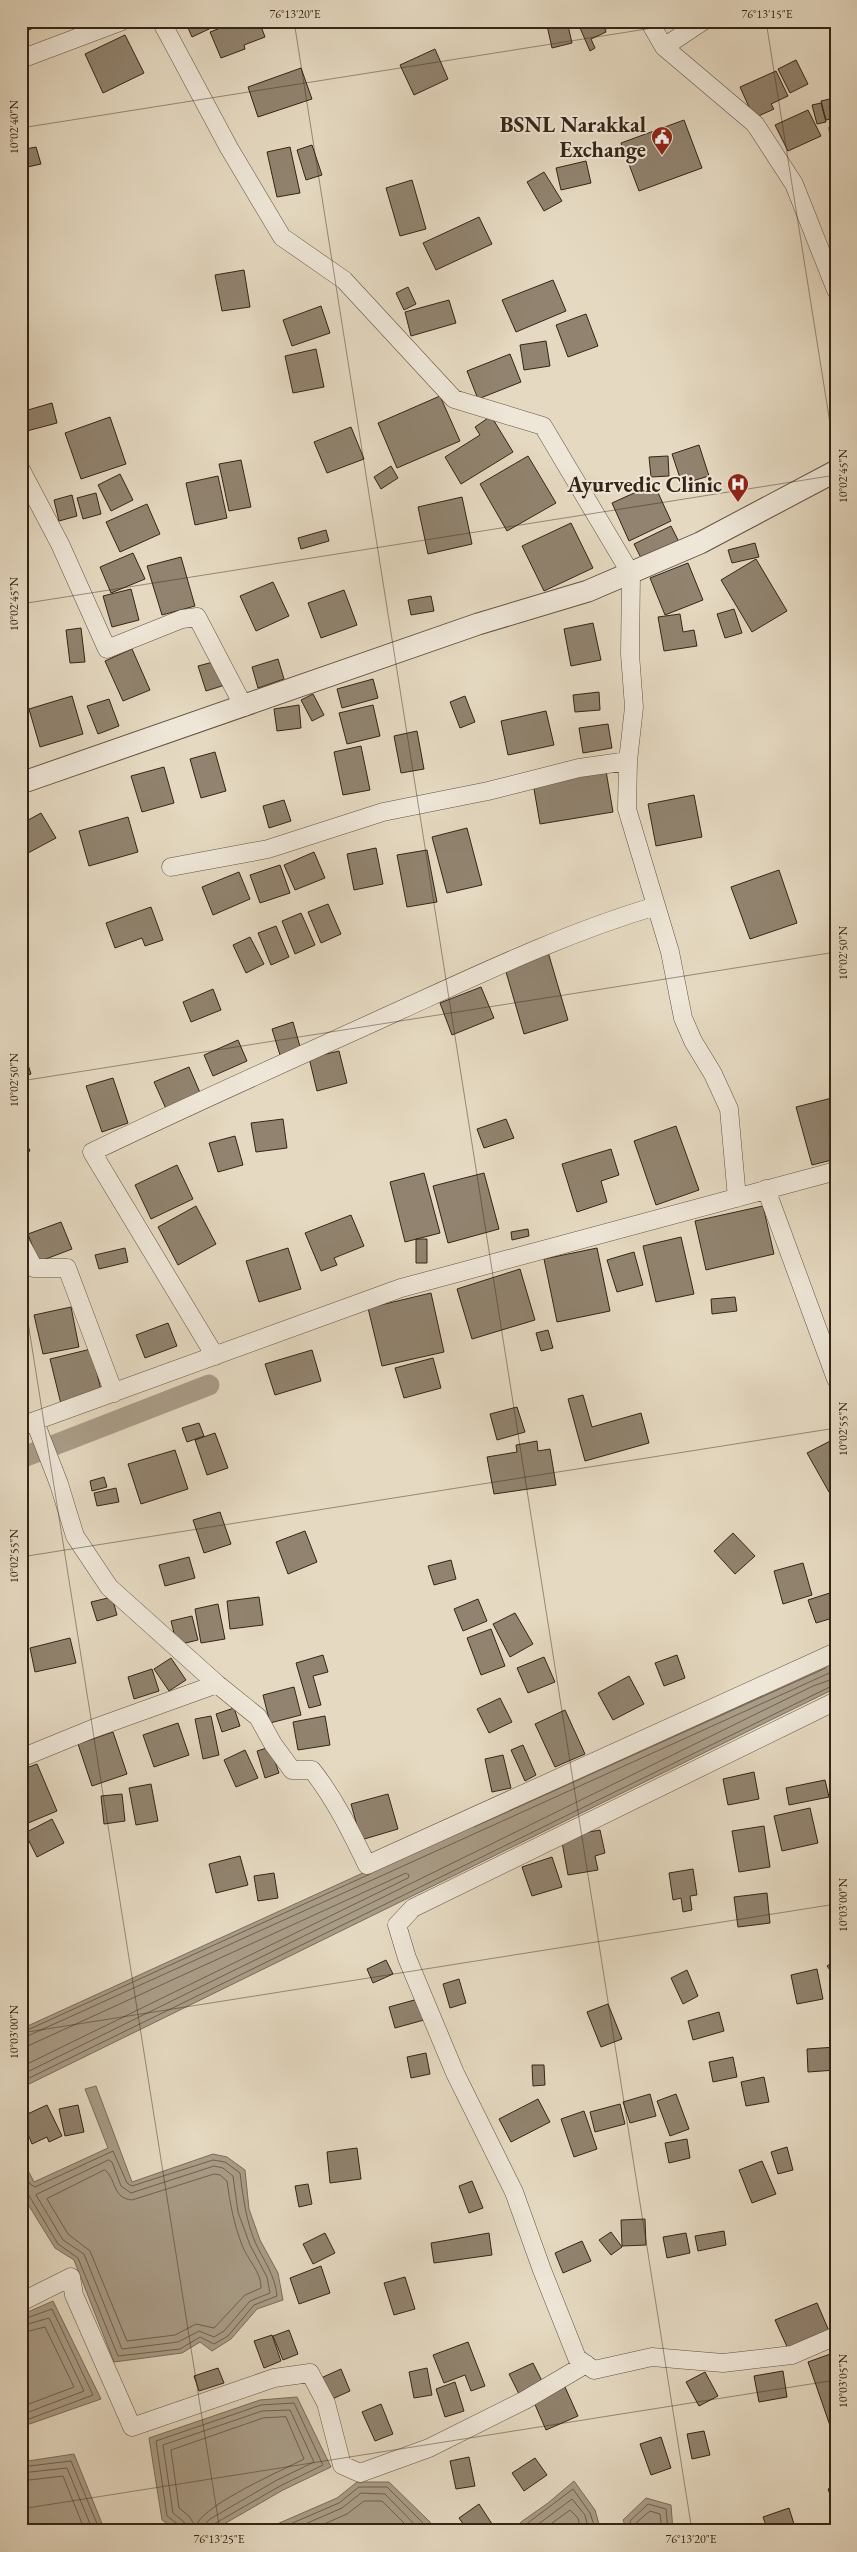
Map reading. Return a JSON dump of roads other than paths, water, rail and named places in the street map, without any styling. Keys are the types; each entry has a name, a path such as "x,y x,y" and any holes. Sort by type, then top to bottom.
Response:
{"street":[{"path":"21,59 122,21"},
{"path":"161,21 229,148 282,237 344,280 454,399 543,426 631,574 630,654 634,707 628,761 627,809 670,952 683,1018 693,1041 713,1074 729,1109 737,1198"},
{"path":"650,21 664,47 754,124 794,184 836,290"},
{"path":"664,47 703,21"},
{"path":"21,470 60,544 107,650 182,619 197,617 244,707"},
{"path":"21,783 478,624 588,591 700,543 836,471"},
{"path":"171,866 268,848 384,812 488,791 579,768 628,761"},
{"path":"214,1356 92,1152 190,1105 534,950 618,917 656,906"},
{"path":"836,1171 401,1288 28,1424 46,1450 75,1536 109,1587 217,1684 258,1717 273,1744 292,1770 312,1770 324,1785 367,1865 836,1652"},
{"path":"766,1190 836,1379"},
{"path":"21,1244 34,1268 67,1268 114,1393"},
{"path":"21,1758 92,1729 217,1684"},
{"path":"836,1701 413,1908 397,1925 407,1958 455,2073 514,2192 577,2358 594,2370 652,2357 723,2363 792,2355 836,2336"},
{"path":"21,2302 71,2277 74,2295 132,2428 274,2378 310,2373 326,2403 342,2466 360,2472 430,2448 524,2400 586,2364"}],"water":[{"path":"836,1657 836,1688 21,2088 21,2029"},
{"path":"96,2086 132,2182 213,2154 227,2157 245,2170 249,2209 260,2240 278,2273 283,2300 257,2309 231,2339 212,2351 200,2342 182,2353 114,2362 74,2260 55,2248 21,2193 21,2157 34,2182 108,2148 85,2089"},
{"path":"53,2301 101,2399 21,2427 21,2315"},
{"path":"297,2397 331,2467 283,2490 212,2531 178,2531 162,2520 149,2438 260,2400"},
{"path":"74,2454 105,2531 21,2531 21,2462"},
{"path":"574,2481 595,2510 601,2531 516,2531 521,2522"},
{"path":"357,2482 389,2482 430,2522 434,2531 261,2531 337,2498"},
{"path":"646,2498 671,2505 673,2531 627,2531 623,2520"}],"waterway":[{"path":"21,1458 209,1385"}],"place":[{"name":"BSNL Narakkal Exchange","path":"662,156"},
{"name":"Ayurvedic Clinic","path":"738,503"}]}
